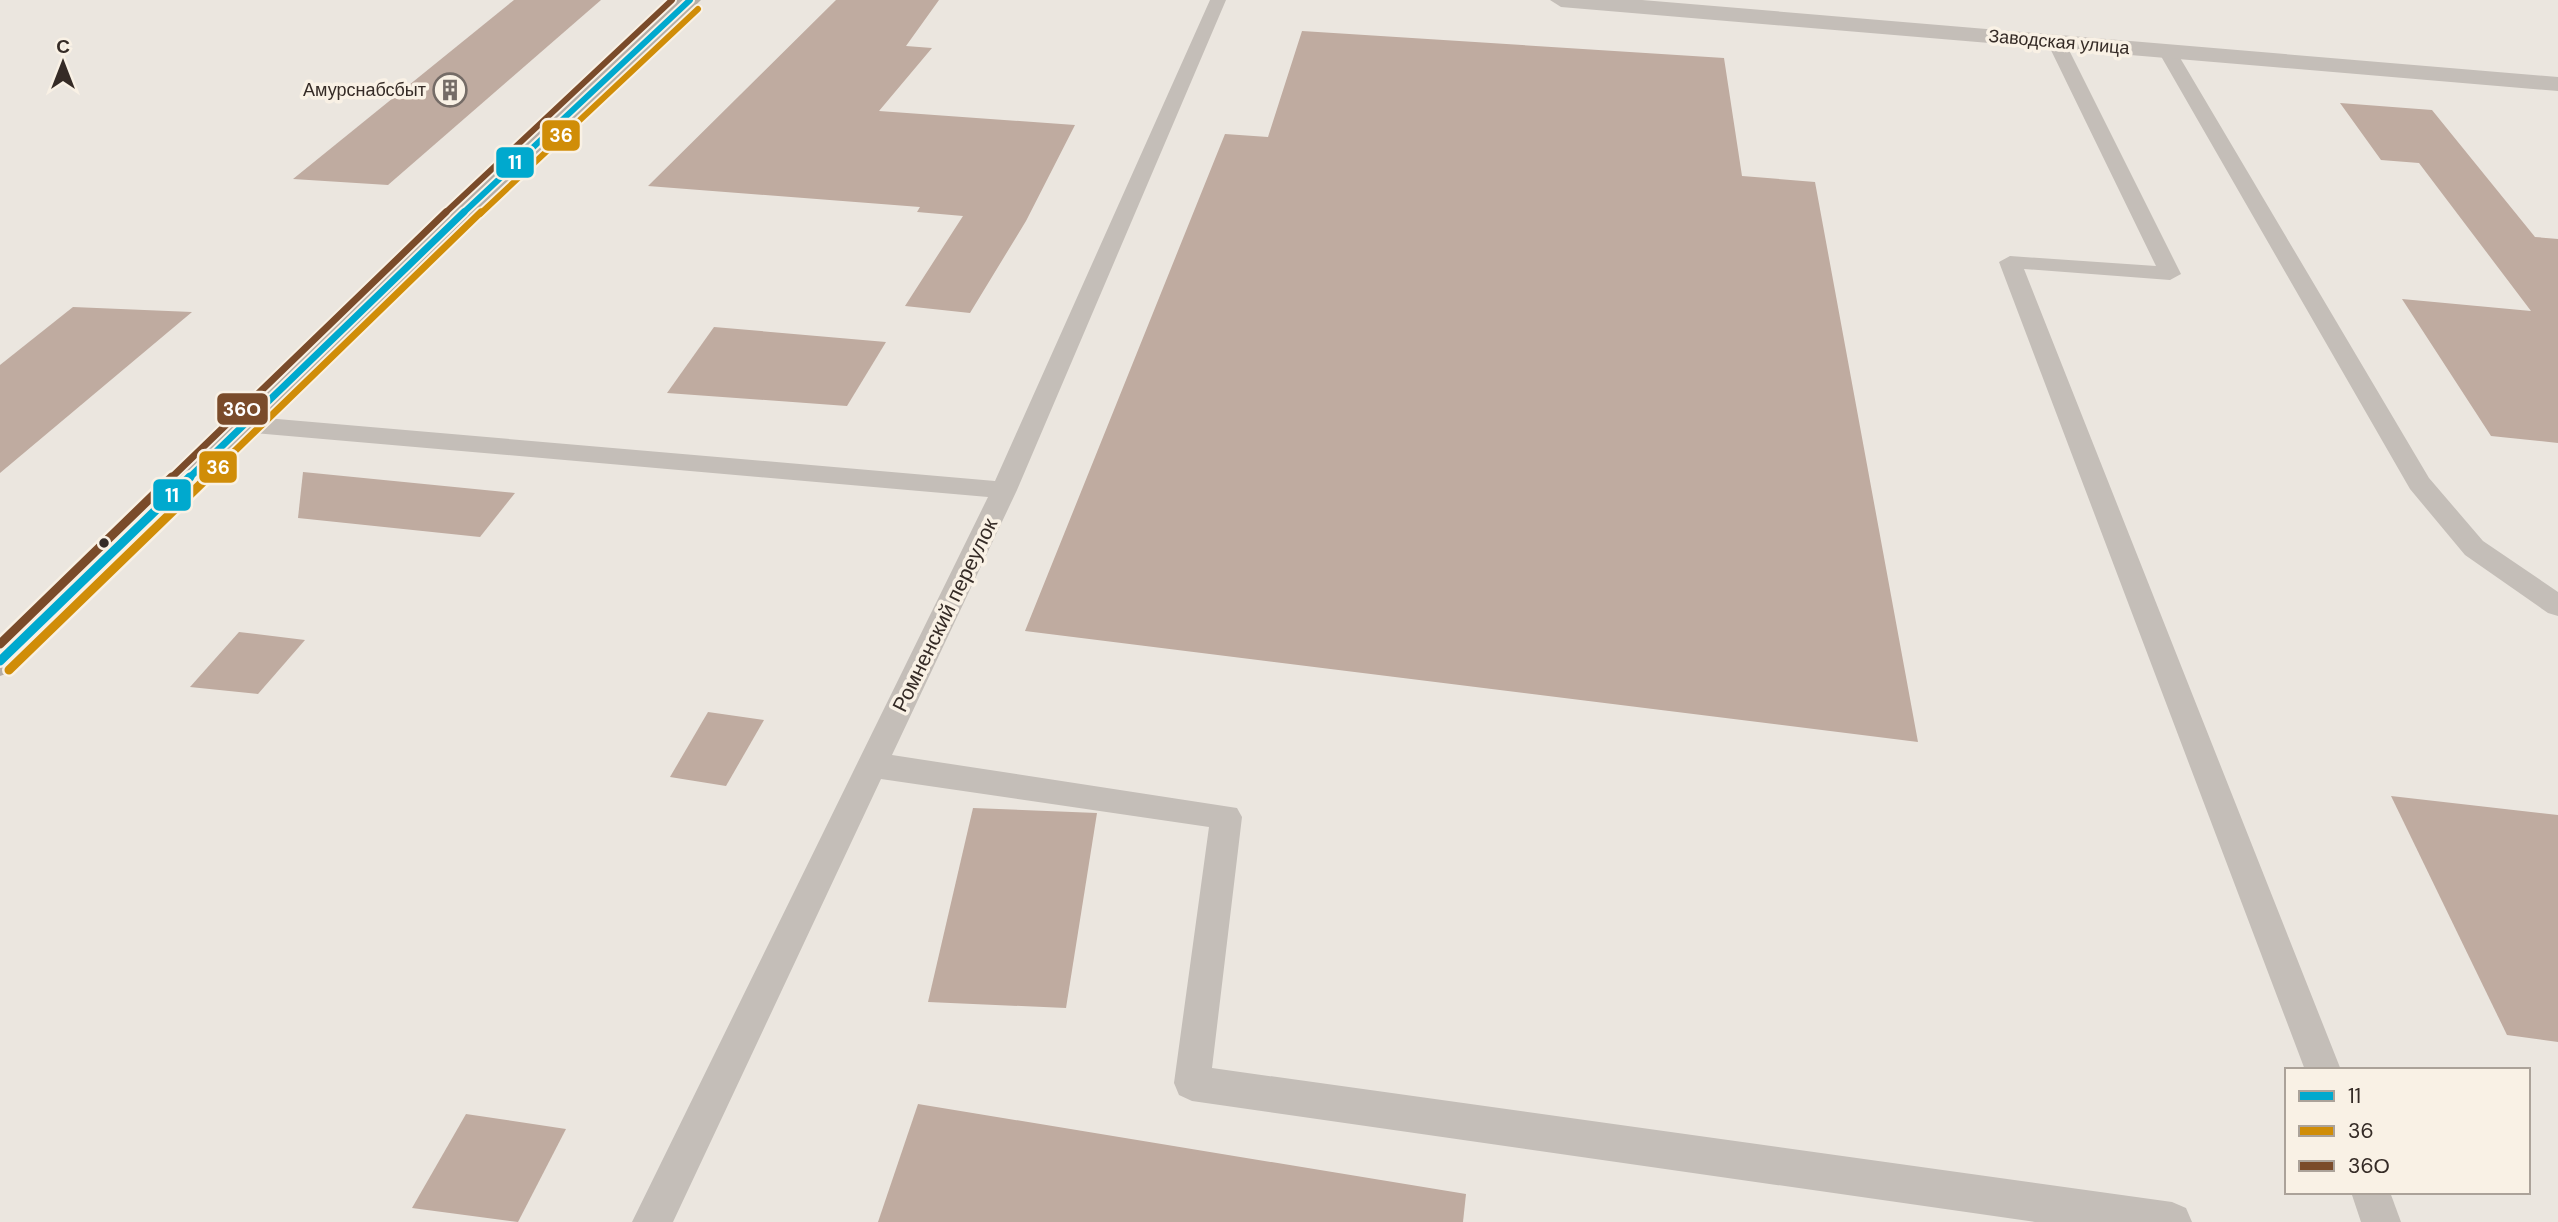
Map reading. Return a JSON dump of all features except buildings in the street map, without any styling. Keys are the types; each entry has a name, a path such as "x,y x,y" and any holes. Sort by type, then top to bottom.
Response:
{"main road":[{"path":"0,661 532,146 690,0"}],"street":[{"name":"Заводская улица","path":"1561,0 2558,83"}],"lane":[{"name":"Ромненский переулок","path":"652,1222 1004,490 1218,0"},
{"path":"2056,42 2170,274 2010,261 2322,1068"},
{"path":"2167,51 2419,483 2474,548 2558,606"},
{"path":"243,424 1004,490"},
{"path":"873,765 1226,817 1192,1083 2172,1222"},
{"path":"2371,1194 2381,1222"}],"transit line":[{"name":"36О","path":"0,644 523,137 672,0"},
{"name":"11","path":"0,661 532,146 690,0"},
{"name":"36","path":"9,670 540,155 698,9"}],"place":[{"name":"Амурснабсбыт","path":"450,90"}]}
